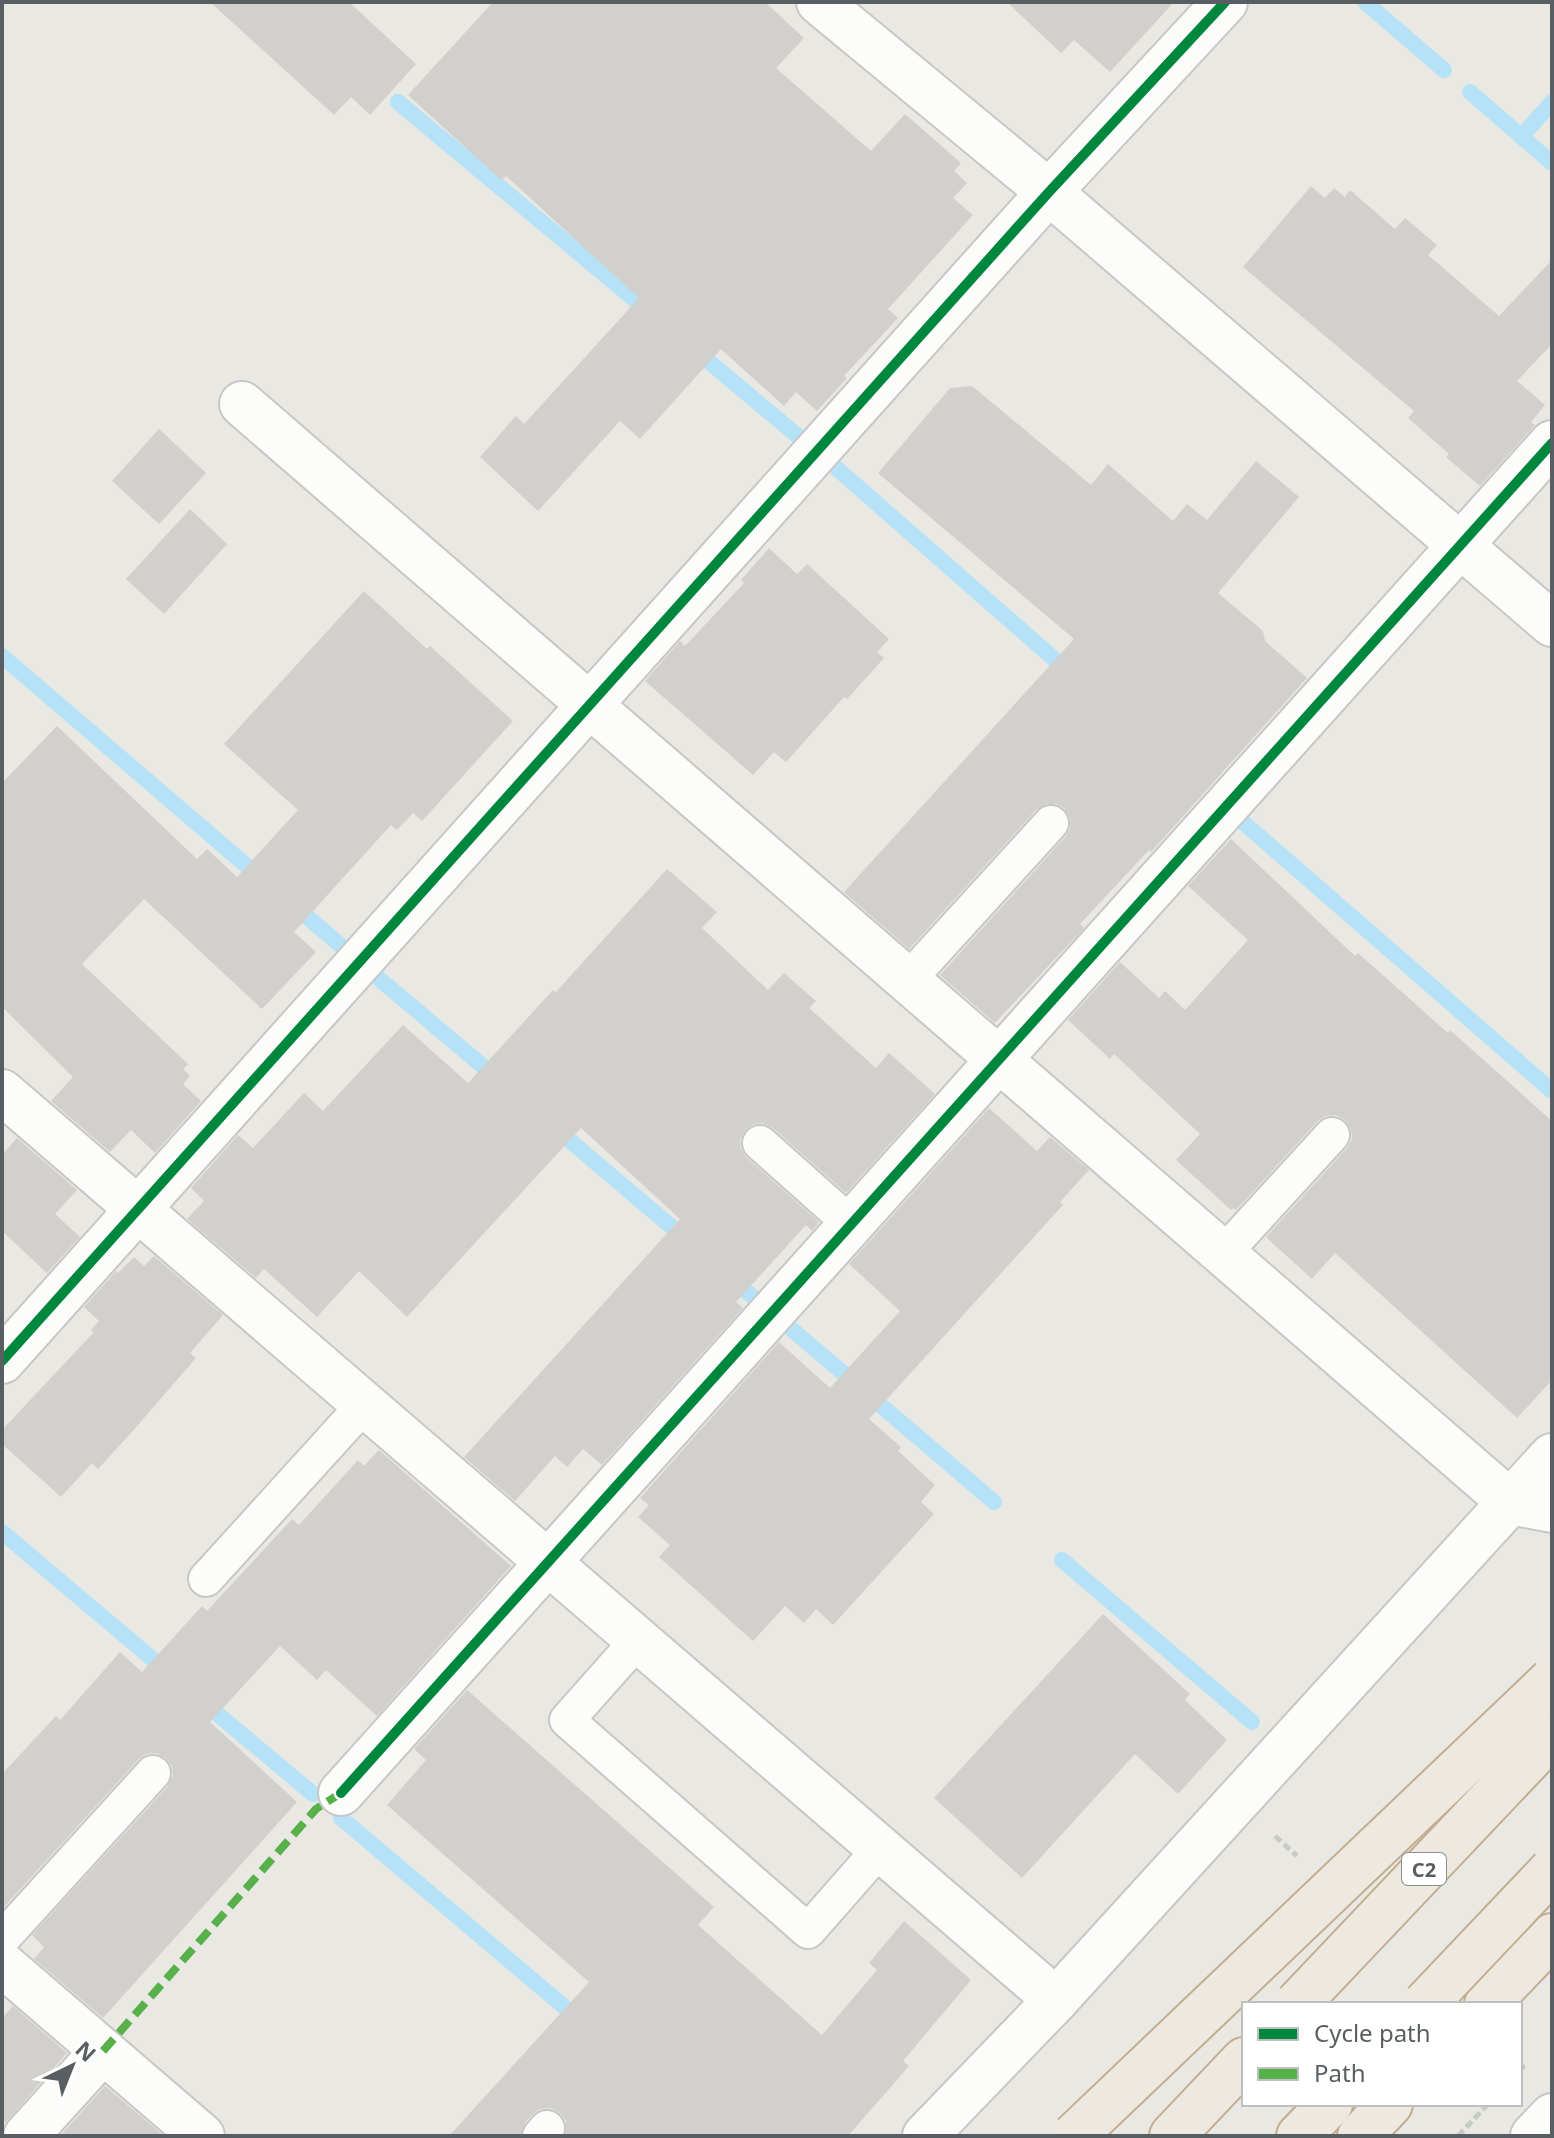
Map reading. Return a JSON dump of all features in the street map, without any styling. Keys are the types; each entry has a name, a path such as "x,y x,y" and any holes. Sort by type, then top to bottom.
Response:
{"highway":[{"path":"1074,2136 1552,1680"},
{"name":"C2","path":"1299,2002 1552,1735"},
{"path":"1427,2002 1552,1870"},
{"path":"1443,2002 1552,1870"},
{"path":"1489,2002 1552,1936"},
{"path":"1172,2136 1242,2062"},
{"path":"1299,2136 1328,2106"},
{"path":"1330,2136 1355,2106"},
{"path":"1360,2136 1388,2106"}],"street":[{"path":"819,2 1049,192 1552,624"},
{"path":"2,1361 1049,192 1225,2"},
{"path":"242,404 1510,1502 1552,1510"},
{"path":"341,1793 1552,443"},
{"path":"2,1092 1056,2000"},
{"path":"925,2136 1056,2000 1552,1456"},
{"path":"2,1964 202,2136"},
{"path":"26,2136 103,2051"},
{"path":"1533,2136 1552,2116"}],"lane":[{"path":"907,981 1051,823"},
{"path":"1223,1254 1332,1135"},
{"path":"760,1143 851,1224"},
{"path":"206,1579 364,1405"},
{"path":"638,1640 567,1720 808,1931 880,1849"},
{"path":"2,1939 153,1773"}],"path":[{"path":"1458,2136 1486,2106"}],"building":[{"path":"210,2 349,2 416,64 370,115 351,97 334,115"},
{"path":"493,2 765,2 804,38 776,68 871,151 905,114 961,163 954,171 967,183 953,198 973,215 888,309 898,318 844,376 847,378 817,411 796,392 784,406 721,349 640,439 620,421 538,511 480,457 516,416 524,424 639,298 506,176 501,180 408,95"},
{"path":"1007,2 1174,2 1110,72 1074,40 1061,53"},
{"path":"1311,186 1325,198 1334,188 1345,197 1350,190 1395,229 1405,218 1437,245 1428,255 1499,316 1552,260 1552,344 1517,381 1545,405 1531,422 1535,425 1480,486 1408,418 1414,411 1243,267"},
{"path":"972,386 1091,485 1108,464 1173,521 1187,504 1207,520 1256,461 1299,497 1218,593 1263,631 1265,641 1307,678 1151,852 1149,850 1080,924 1084,928 995,1023 940,975 1066,836 1070,818 1064,808 1046,804 1036,810 909,949 844,892 1074,639 878,473 950,388"},
{"path":"159,429 206,473 159,524 112,481"},
{"path":"190,509 227,544 164,614 126,579"},
{"path":"769,548 797,574 807,564 889,639 877,652 884,658 786,762 774,752 753,775 645,681 680,641 685,646 744,583 741,580"},
{"path":"364,591 513,721 422,821 413,813 397,830 391,825 294,932 316,952 262,1009 144,899 82,964 188,1064 183,1069 190,1076 183,1084 201,1101 155,1153 131,1130 110,1152 51,1101 73,1077 2,1007 2,783 57,726 197,859 207,849 237,877 298,810 224,744"},
{"path":"1231,839 1355,956 1358,953 1448,1033 1450,1030 1552,1121 1552,1380 1517,1418 1335,1253 1312,1279 1266,1237 1347,1148 1352,1139 1345,1120 1336,1115 1325,1116 1318,1121 1236,1210 1231,1210 1176,1160 1200,1134 1114,1054 1110,1059 1068,1020 1120,962 1159,998 1165,991 1185,1010 1248,940 1188,886"},
{"path":"667,869 717,912 702,928 768,990 784,973 816,1001 809,1008 876,1068 889,1053 935,1094 846,1193 773,1128 763,1123 746,1129 740,1140 746,1157 819,1222 812,1231 806,1225 736,1302 743,1308 602,1465 583,1449 567,1467 555,1456 515,1501 464,1457 680,1219 581,1128 407,1317 359,1271 317,1317 264,1269 256,1278 187,1219 204,1201 191,1188 238,1135 253,1148 304,1093 323,1111 403,1025 468,1083 553,990 556,992"},
{"path":"989,1108 1037,1151 1050,1137 1089,1170 1060,1202 1063,1205 869,1419 901,1447 898,1451 935,1485 921,1502 934,1514 833,1625 816,1609 804,1623 785,1606 753,1641 659,1557 670,1545 638,1517 649,1505 640,1498 779,1342 830,1388 900,1311 849,1264"},
{"path":"17,1138 77,1190 55,1214 80,1237 47,1273 2,1231 2,1155"},
{"path":"154,1256 223,1315 190,1353 196,1358 130,1434 98,1469 92,1463 61,1497 2,1444 2,1430 94,1332 91,1330 99,1321 84,1307 116,1271 118,1273 134,1257 144,1266"},
{"path":"379,1450 511,1566 377,1716 326,1670 317,1680 280,1646 210,1722 297,1802 103,2018 34,1959 44,1947 32,1935 168,1786 173,1776 172,1766 166,1758 156,1753 146,1754 138,1760 3,1908 2,1774 56,1716 60,1720 120,1652 142,1672 202,1606 207,1611 292,1519 299,1525 358,1460 364,1466"},
{"path":"1103,1614 1190,1694 1185,1700 1227,1740 1178,1794 1135,1754 1022,1878 934,1798"},
{"path":"467,1690 714,1907 698,1925 822,2035 877,1970 869,1963 904,1921 971,1980 903,2061 909,2066 848,2136 565,2136 566,2121 560,2113 550,2108 540,2109 532,2115 525,2123 521,2136 449,2136 589,1982 387,1805 426,1760 414,1749"},
{"path":"13,2006 67,2053 6,2122 2,2119 2,2018"},
{"path":"105,2086 164,2136 60,2136"}],"waterway":[{"path":"1365,2 1444,70"},
{"path":"1470,92 1552,163"},
{"path":"398,102 652,314"},
{"path":"1521,137 1552,102"},
{"path":"694,349 806,443"},
{"path":"833,465 1069,672"},
{"path":"2,656 262,879"},
{"path":"1237,817 1552,1091"},
{"path":"292,904 347,951 358,940"},
{"path":"377,977 498,1079"},
{"path":"555,1128 687,1240"},
{"path":"732,1279 752,1296"},
{"path":"782,1321 994,1502"},
{"path":"2,1532 169,1673"},
{"path":"1062,1560 1252,1722"},
{"path":"202,1701 313,1794"},
{"path":"341,1818 581,2021"}],"marked path":[{"path":"103,2051 316,1809 341,1793"}],"cycle path":[{"path":"2,1361 1049,192 1225,2"},
{"path":"341,1793 1552,443"}]}
